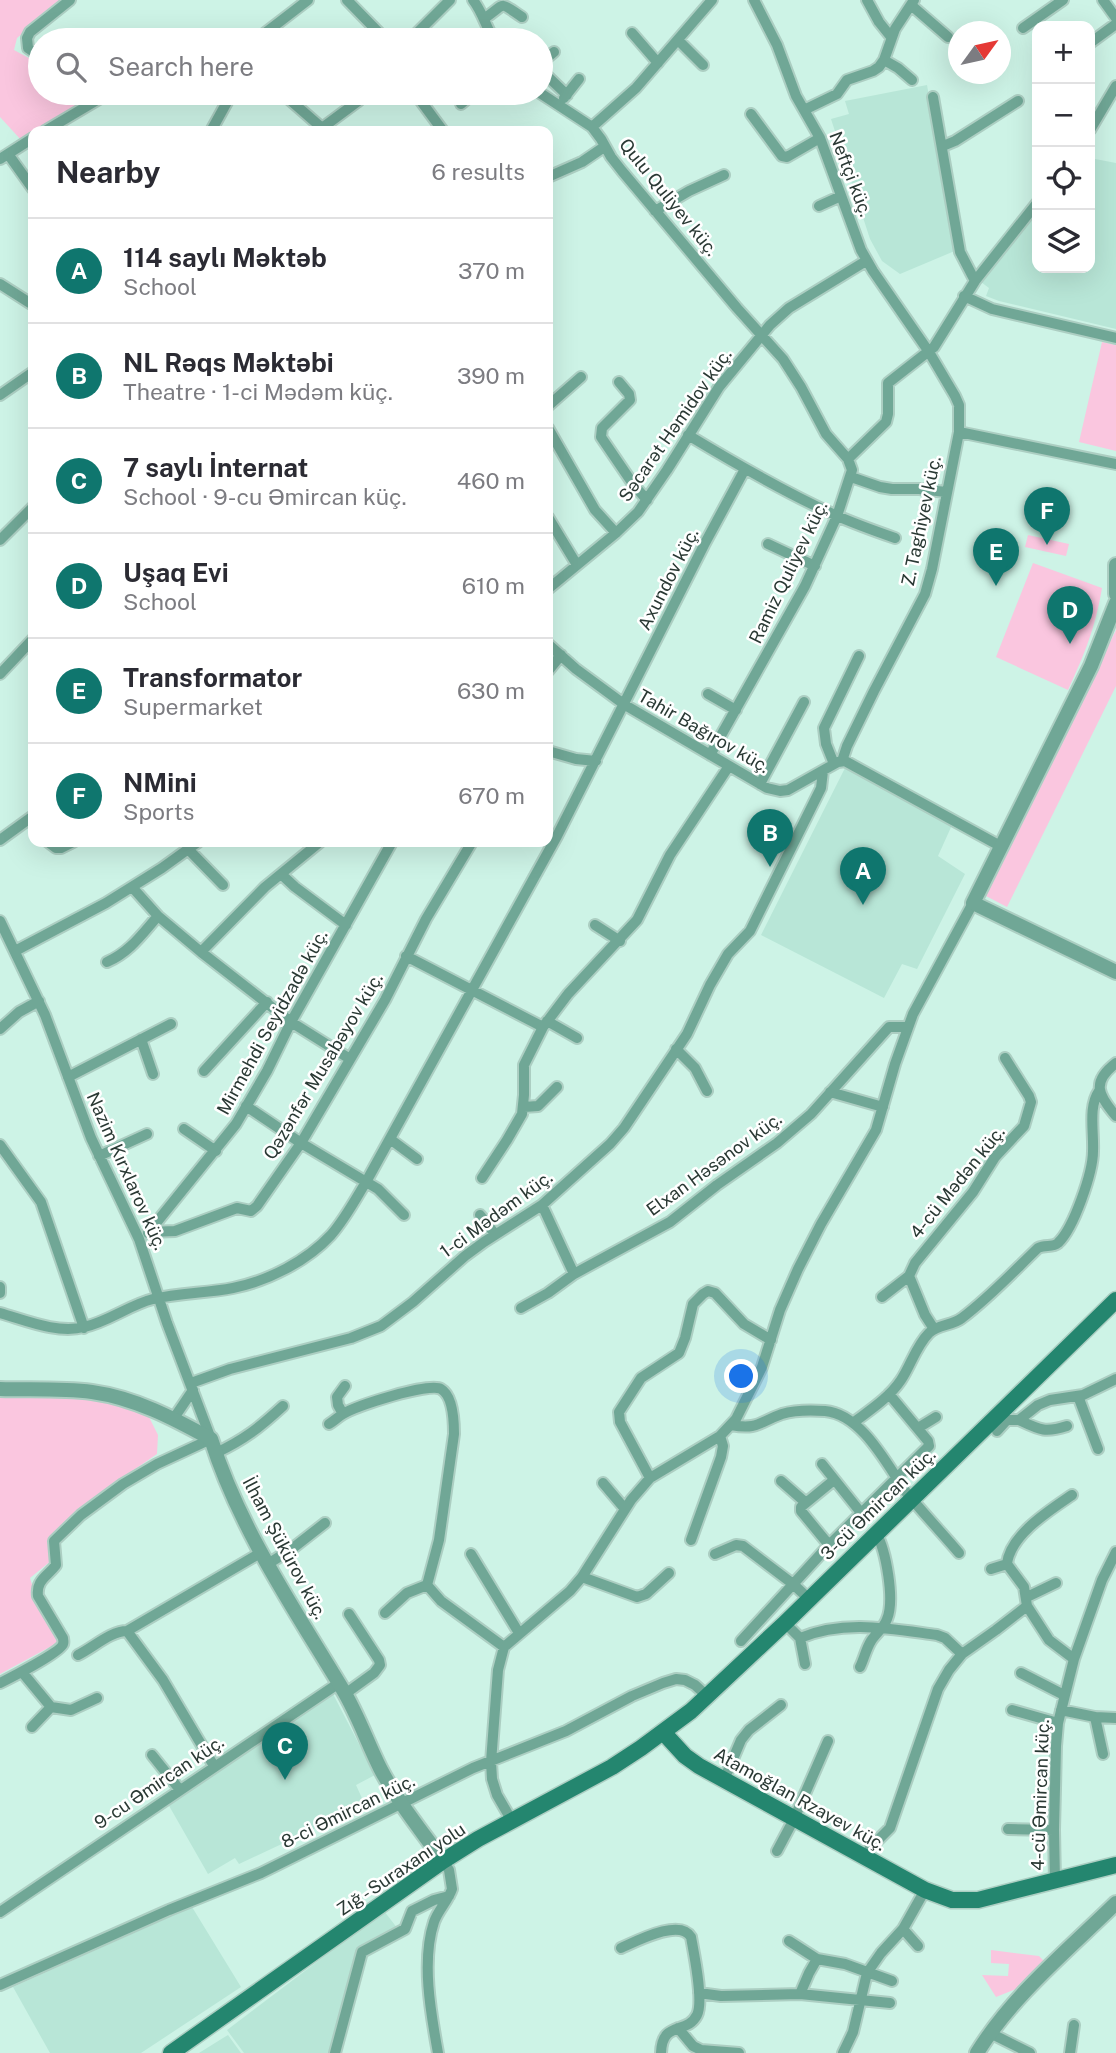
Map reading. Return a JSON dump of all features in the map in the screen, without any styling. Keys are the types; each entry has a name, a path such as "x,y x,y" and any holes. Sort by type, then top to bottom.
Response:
{"main road":[{"name":"3-cü Əmircan küç.","path":"663,1732 707,1696 912,1498 1003,1416 1116,1300"},
{"name":"Atamoğlan Rzayev küç.","path":"663,1732 685,1756 723,1780 941,1897 965,1901 996,1896 1116,1866"},
{"name":"Zığ - Suraxanı yolu","path":"171,2053 443,1861 612,1767 663,1732"}],"street":[{"path":"35,28 70,0"},
{"path":"272,28 308,0"},
{"path":"347,0 374,28"},
{"path":"422,28 450,0"},
{"path":"473,0 485,18 488,28"},
{"path":"592,127 636,88 712,0"},
{"name":"Neftçi küç.","path":"754,0 777,45 796,96 820,138 866,261 929,352 955,396 959,412 959,432"},
{"path":"867,0 891,37"},
{"path":"1023,28 1063,0"},
{"path":"1103,0 1114,12"},
{"path":"804,110 837,94 847,80 873,71 884,60 891,37 912,3 948,37"},
{"path":"485,18 500,5 522,17"},
{"path":"1095,39 1116,24"},
{"path":"632,33 658,63"},
{"path":"678,40 703,65"},
{"path":"884,60 912,80"},
{"path":"558,106 579,79"},
{"path":"553,82 566,95"},
{"path":"1095,122 1116,86"},
{"path":"933,97 960,252 975,281"},
{"path":"943,146 1018,101"},
{"name":"Qulu Quliyev küç.","path":"553,102 592,127 604,147 655,211 762,335"},
{"path":"53,126 85,105"},
{"path":"214,126 225,105"},
{"path":"294,105 316,126"},
{"path":"325,126 353,105"},
{"path":"424,105 439,126"},
{"path":"751,114 782,156 787,157 820,138"},
{"path":"28,141 4,156 28,183"},
{"path":"553,175 582,162 604,147"},
{"path":"655,211 689,191 724,176"},
{"path":"819,206 841,196"},
{"path":"762,335 791,370 825,434 848,459 886,422 888,383 929,352 940,339 964,296 1032,209"},
{"name":"Səcarət Həmidov küç.","path":"553,585 638,512 719,387 770,325 789,308 866,261"},
{"path":"0,284 28,302"},
{"path":"964,296 992,309 1116,338"},
{"path":"0,395 28,375"},
{"path":"553,402 581,377"},
{"path":"618,382 629,394 630,400 601,428 601,437 647,500"},
{"path":"959,432 1116,464"},
{"name":"Z. Taghiyev küç.","path":"838,762 925,593 959,432"},
{"path":"688,435 745,469 837,516 895,538"},
{"path":"553,437 596,510 616,533"},
{"name":"Ramiz Quliyev küç.","path":"710,755 815,566 851,477 852,470 848,459"},
{"name":"Axundov küç.","path":"553,843 745,469"},
{"path":"851,477 880,487 946,492"},
{"path":"0,540 28,512"},
{"path":"553,526 576,565"},
{"path":"768,544 815,566"},
{"path":"1116,565 1116,594"},
{"path":"512,1821 497,1795 491,1762 498,1670 504,1647 570,1591 582,1577 625,1509 650,1478 720,1436 731,1425 762,1367 780,1310 798,1269 821,1224 870,1143 908,1027 1002,847 1091,666 1116,603"},
{"path":"0,674 28,644"},
{"name":"Tahir Bağırov küç.","path":"553,648 584,676 625,705 774,790 788,790 838,762"},
{"path":"553,665 561,655"},
{"path":"859,656 824,728 826,744 838,762 854,764 1002,847"},
{"path":"708,694 736,710"},
{"path":"760,784 804,702"},
{"path":"553,752 596,761"},
{"path":"482,1178 508,1140 523,1107 524,1065 545,1024 568,994 620,941 643,911 670,855 729,766"},
{"name":"1-ci Mədəm küç.","path":"192,1386 230,1369 351,1338 381,1326 465,1256 542,1205 618,1136 687,1034 709,985 727,954 750,931 821,788 823,771"},
{"path":"2,833 28,820"},
{"path":"15,951 106,903 191,847"},
{"path":"201,952 281,874 314,847"},
{"name":"Mirmehdi Seyidzadə küç.","path":"139,1239 150,1231 216,1151 246,1106 268,1071 291,1022 389,847"},
{"name":"Qəzənfər Musabəyov küç.","path":"150,1231 175,1231 237,1208 254,1210 301,1143 385,1000 426,919 469,847"},
{"name":"Axundov küç.","path":"159,1298 258,1282 314,1250 330,1236 343,1220 390,1139 551,847"},
{"path":"188,849 223,885"},
{"path":"281,874 346,925"},
{"path":"132,887 158,916 201,952 291,1022 350,1059"},
{"path":"973,903 1116,972"},
{"path":"107,962 130,948 158,916"},
{"name":"Nazim Kırxlarov küç.","path":"0,921 39,1001 82,1116 139,1239 214,1446"},
{"path":"596,925 620,941"},
{"path":"407,956 472,990 577,1038"},
{"path":"0,1029 19,1012 39,1001"},
{"path":"204,1071 267,1002"},
{"path":"68,1077 171,1024"},
{"name":"Elxan Həsənov küç.","path":"520,1308 548,1293 574,1274 670,1222 777,1143 811,1114 889,1027 908,1027"},
{"path":"141,1039 153,1074"},
{"path":"676,1049 695,1068 707,1091"},
{"name":"4-cü Mədən küç.","path":"882,1297 908,1276 933,1239 973,1192 995,1157 1024,1126 1031,1102 1005,1058"},
{"path":"853,1423 889,1394 901,1379 921,1343 934,1329 960,1319 999,1287 1038,1248 1059,1242 1078,1209 1092,1162 1093,1103 1100,1081 1116,1063"},
{"path":"523,1107 538,1106 556,1087"},
{"path":"1099,1091 1116,1116"},
{"path":"830,1092 884,1107"},
{"path":"246,1106 301,1143 366,1181 384,1194 404,1215"},
{"path":"184,1129 216,1151"},
{"path":"99,1156 147,1134"},
{"path":"390,1139 417,1159"},
{"path":"0,1145 41,1202 84,1328"},
{"path":"542,1205 574,1274"},
{"path":"480,1215 495,1234"},
{"path":"908,1276 934,1329"},
{"path":"0,1287 0,1293"},
{"path":"650,1478 620,1422 619,1412 641,1378 679,1353 693,1304 708,1291 715,1293 744,1324 771,1340"},
{"path":"0,1313 54,1327 84,1328 141,1302 159,1298"},
{"path":"1019,1420 1049,1400 1078,1396 1116,1379"},
{"path":"174,1418 192,1386"},
{"path":"343,1414 337,1397 345,1386"},
{"path":"330,1424 343,1414 427,1387 443,1390 449,1399 454,1434 439,1540 427,1585"},
{"path":"0,1389 95,1392 128,1400 174,1418 214,1446"},
{"path":"741,1641 830,1545 929,1446 918,1428 889,1394"},
{"path":"1078,1396 1098,1449"},
{"path":"0,1683 64,1644 37,1590 41,1579 56,1566 53,1547 57,1537 81,1515 123,1484 157,1464 242,1440 258,1429 282,1405"},
{"path":"731,1425 751,1427 781,1414 808,1410 841,1415 863,1433 912,1498 959,1553"},
{"path":"997,1431 1003,1416 1042,1431 1067,1426"},
{"path":"918,1428 936,1417"},
{"path":"691,1540 722,1457 720,1436"},
{"name":"İlham Şükürov küç.","path":"214,1446 243,1515 280,1587 342,1688 380,1767 402,1805 443,1861"},
{"path":"822,1464 862,1514"},
{"path":"830,1545 801,1511 801,1507 834,1480"},
{"path":"781,1481 805,1502"},
{"path":"603,1483 625,1509"},
{"path":"1072,1495 1027,1528 1007,1557 1007,1564 1024,1587 1027,1601 1049,1640 1074,1659"},
{"path":"78,1655 114,1633 127,1631 265,1558 293,1548 325,1523"},
{"path":"860,1667 872,1640 883,1628 890,1611 883,1548 876,1533"},
{"path":"715,1554 736,1545 743,1546 809,1599"},
{"path":"471,1554 519,1633"},
{"name":"4-cü Əmircan küç.","path":"1055,1882 1058,1723 1074,1659 1102,1580 1114,1560"},
{"path":"991,1569 1007,1564"},
{"path":"582,1577 642,1597 669,1573"},
{"path":"864,1858 890,1828 939,1689 949,1670 962,1654 1027,1601 1056,1583"},
{"path":"386,1613 407,1593 427,1585"},
{"path":"427,1585 441,1601 504,1647"},
{"name":"9-cu Əmircan küç.","path":"0,1912 214,1766 342,1688 374,1673 380,1665 379,1660 349,1614"},
{"path":"785,1623 800,1638 805,1664"},
{"path":"800,1638 831,1629 866,1626 945,1638 962,1654"},
{"path":"127,1631 163,1680 214,1766"},
{"path":"22,1672 51,1707 71,1710 97,1698"},
{"path":"1021,1673 1064,1695"},
{"name":"8-ci Əmircan küç.","path":"0,1985 169,1910 261,1873 473,1768 566,1731 663,1683 676,1679 685,1680 707,1696"},
{"path":"723,1780 734,1750 741,1740 749,1730 781,1705"},
{"path":"32,1727 51,1707"},
{"path":"1012,1710 1058,1723"},
{"path":"1061,1710 1116,1718"},
{"path":"1095,1717 1103,1754"},
{"path":"777,1851 828,1741"},
{"path":"152,1755 180,1790"},
{"path":"1008,1829 1054,1830"},
{"path":"438,2053 428,1980 433,1923 452,1889 452,1879 443,1861"},
{"path":"843,2053 853,2032 867,1973 903,1929 925,1890"},
{"path":"335,2053 362,1952 405,1929 410,1914 416,1908 449,1896"},
{"path":"977,2053 990,2033 1041,1976 1116,1903"},
{"path":"621,1948 661,1931 682,1929 689,1932 691,1937 699,1993 697,2015 664,2036 661,2040 661,2053"},
{"path":"903,1929 918,1946"},
{"path":"789,1941 817,1959 845,1964 892,1981"},
{"path":"800,1994 817,1959"},
{"path":"699,1993 721,1996 800,1994 890,2003"},
{"path":"1070,2053 1074,2025"},
{"path":"678,2028 693,2046 701,2050 739,2053"},
{"path":"990,2033 1030,2053"}],"shaded area":[{"path":"0,0 64,0 17,38 14,50 28,58 28,105 78,105 45,126 28,126 28,137 22,141 0,117"},
{"path":"927,85 957,250 900,274 882,261 870,239 831,119 849,114 845,101"},
{"path":"1095,159 1116,163 1116,329 999,301 986,296 989,288 981,282 1032,216 1032,273 1095,273"},
{"path":"1102,342 1116,345 1116,451 1079,442"},
{"path":"1028,535 1069,544 1066,556 1025,547"},
{"path":"1033,563 1102,588 1089,640 1068,690 996,657"},
{"path":"1116,630 1116,686 1007,907 986,896"},
{"path":"845,768 952,825 938,856 965,874 917,969 902,964 884,998 761,935"},
{"path":"75,1394 146,1411 158,1435 157,1454 90,1500 51,1538 52,1560 30,1578 36,1598 61,1641 0,1674 0,1397"},
{"path":"333,1694 375,1775 356,1785 365,1805 239,1864 235,1858 208,1874 168,1804"},
{"path":"192,1907 241,1987 141,2053 50,2053 13,1987"},
{"path":"384,1911 398,1929 360,1948 329,2053 244,2053 227,2030"},
{"path":"991,1950 1039,1956 1045,1962 1016,1989 996,1997 982,1975 1008,1976 1009,1964 991,1963"},
{"path":"228,2035 241,2053 199,2053 223,2038"}],"place":[{"name":"NMini","path":"1047,545"},
{"name":"Transformator","path":"996,586"},
{"name":"Uşaq Evi","path":"1070,644"},
{"name":"NL Rəqs Məktəbi","path":"770,867"},
{"name":"114 saylı Məktəb","path":"863,905"},
{"name":"7 saylı İnternat","path":"285,1780"}]}
